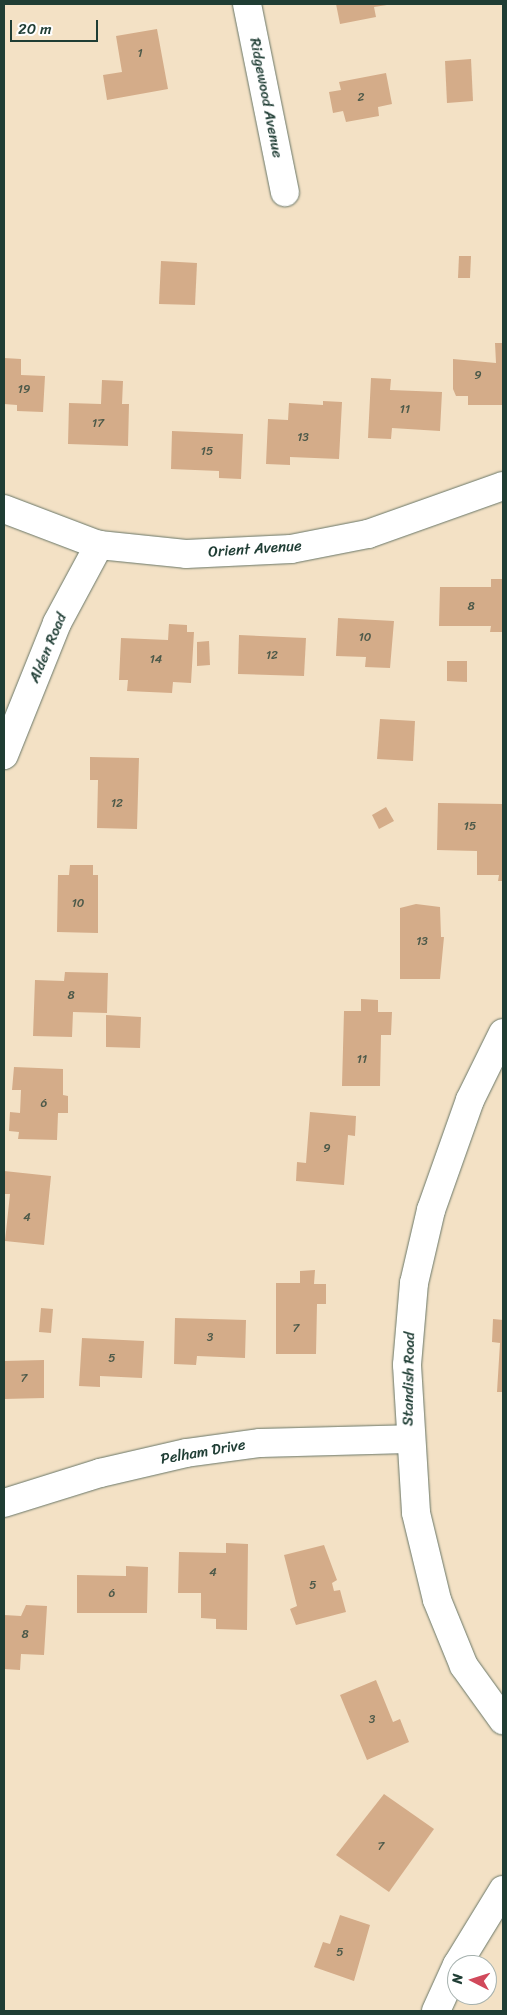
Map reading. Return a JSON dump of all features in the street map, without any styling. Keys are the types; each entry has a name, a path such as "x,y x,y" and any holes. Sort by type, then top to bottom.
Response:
{"street":[{"name":"Ridgewood Avenue","path":"247,4 285,192"},
{"name":"Orient Avenue","path":"4,509 98,545 186,554 291,549 368,534 503,486"},
{"name":"Alden Road","path":"4,755 57,623 98,545"},
{"name":"Standish Road","path":"503,1033 470,1100 431,1210 418,1265 407,1365 408,1438 416,1513 438,1600 464,1666 503,1720"},
{"name":"Pelham Drive","path":"4,1503 100,1473 186,1454 260,1442 408,1438"},
{"path":"463,1955 503,1890"},
{"path":"436,2011 447,1987"}],"building":[{"path":"336,4 387,5 374,7 376,17 340,24"},
{"path":"157,29 168,89 107,100 103,75 122,72 116,36"},
{"path":"471,59 473,101 447,103 445,61"},
{"path":"386,73 392,104 378,107 379,116 346,122 343,111 333,113 329,92 341,90 339,82"},
{"path":"459,256 471,256 470,278 458,278"},
{"path":"161,261 197,263 195,305 159,304"},
{"path":"495,343 503,343 503,405 468,405 468,396 456,396 453,389 453,359 496,363"},
{"path":"4,358 21,359 21,375 45,376 43,412 17,411 17,405 4,404"},
{"path":"371,378 391,379 390,390 442,392 440,431 392,428 391,439 368,438"},
{"path":"102,380 123,381 122,404 129,404 128,446 68,444 69,403 101,404"},
{"path":"323,401 342,402 339,459 290,457 290,465 266,464 268,419 288,420 289,403 323,405"},
{"path":"172,431 243,434 241,479 219,478 219,471 171,469"},
{"path":"491,579 503,579 503,632 490,632 491,626 439,626 440,587 491,587"},
{"path":"338,618 394,621 390,668 365,667 366,657 336,656"},
{"path":"169,624 187,625 187,632 194,632 191,683 173,682 172,693 127,691 128,680 119,680 121,638 168,640"},
{"path":"239,635 306,638 304,676 238,674"},
{"path":"209,641 210,665 197,666 197,642"},
{"path":"447,661 467,661 467,682 447,681"},
{"path":"380,719 415,721 413,761 377,759"},
{"path":"90,757 139,758 137,829 97,828 98,780 90,780"},
{"path":"438,803 503,804 503,881 498,881 499,875 477,875 477,851 437,850"},
{"path":"386,807 394,821 379,829 372,815"},
{"path":"70,865 93,865 93,875 98,875 98,933 57,932 58,875 69,875"},
{"path":"416,904 440,907 441,937 444,937 440,979 400,979 400,908"},
{"path":"65,972 108,973 107,1013 73,1012 72,1037 33,1036 35,980 64,981"},
{"path":"361,999 378,1000 378,1012 392,1012 391,1035 381,1035 380,1086 342,1086 344,1011 361,1011"},
{"path":"106,1015 141,1017 140,1048 106,1047"},
{"path":"14,1067 63,1069 63,1095 68,1096 68,1113 58,1113 57,1140 18,1139 19,1132 9,1131 10,1112 20,1113 21,1090 12,1090"},
{"path":"310,1112 356,1116 355,1136 348,1135 344,1185 296,1181 297,1162 306,1163"},
{"path":"4,1171 51,1176 44,1245 5,1241 10,1194 4,1194"},
{"path":"315,1270 314,1284 326,1284 326,1304 317,1304 316,1354 276,1354 276,1283 300,1283 300,1271"},
{"path":"41,1308 53,1309 51,1333 39,1332"},
{"path":"175,1318 246,1320 245,1358 197,1356 196,1365 174,1364"},
{"path":"493,1319 503,1320 503,1392 497,1392 500,1343 492,1342"},
{"path":"82,1338 144,1341 142,1378 100,1376 100,1387 79,1386"},
{"path":"44,1360 44,1398 4,1399 4,1361"},
{"path":"226,1543 248,1544 247,1630 216,1629 216,1619 201,1618 201,1593 178,1593 179,1552 226,1553"},
{"path":"324,1545 337,1580 332,1583 334,1591 340,1590 346,1612 296,1625 290,1609 297,1606 284,1555"},
{"path":"126,1566 148,1567 147,1613 77,1613 77,1575 126,1576"},
{"path":"26,1605 47,1606 44,1655 21,1654 20,1670 4,1669 4,1615 21,1616"},
{"path":"376,1680 393,1722 400,1719 409,1742 367,1760 340,1695"},
{"path":"384,1794 434,1829 389,1892 336,1855"},
{"path":"340,1915 370,1925 354,1981 314,1967 323,1942 330,1944"}]}
